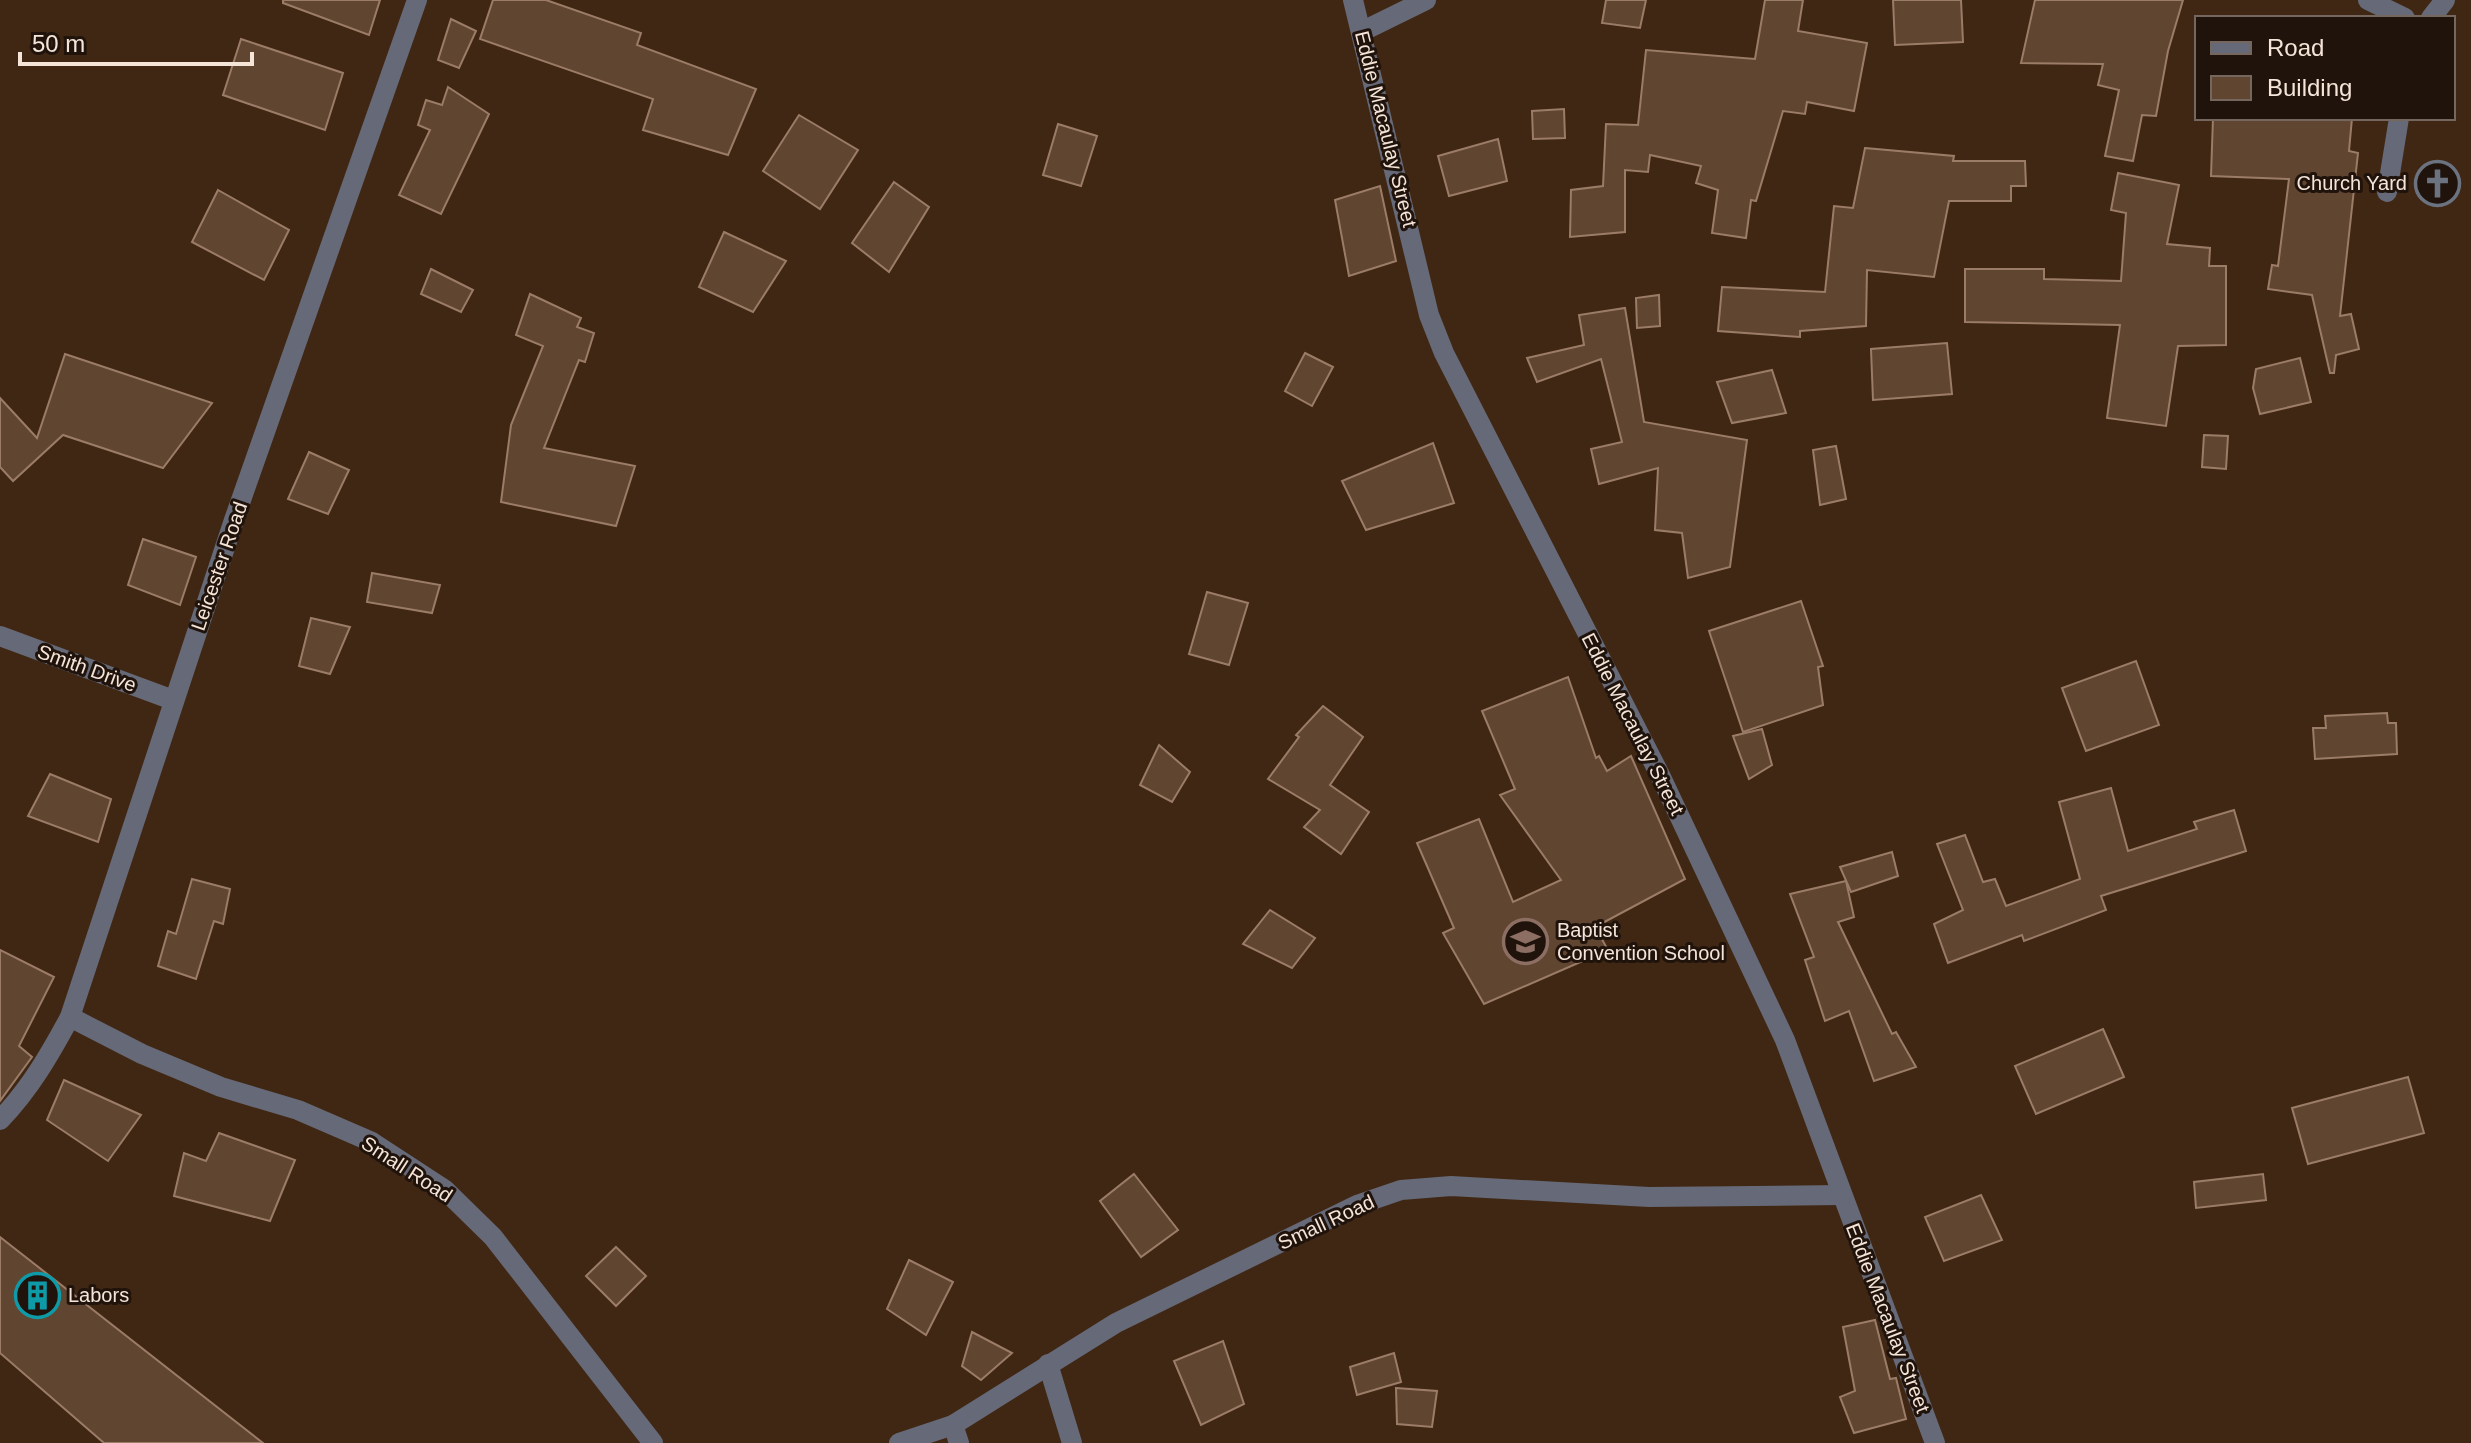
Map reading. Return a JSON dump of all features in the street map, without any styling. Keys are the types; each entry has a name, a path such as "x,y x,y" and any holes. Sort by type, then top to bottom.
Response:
{"street":[{"name":"Leicester Road","path":"0,1120 21,1098 47,1060 70,1017 173,700 417,0"},
{"name":"Eddie Macaulay Street","path":"1353,0 1363,31 1429,315 1444,353 1660,775 1785,1040 1935,1443"},
{"path":"1363,31 1426,0"},
{"path":"2368,0 2401,16"},
{"path":"2433,16 2445,0"},
{"path":"2387,192 2399,120"},
{"name":"Smith Drive","path":"0,636 173,700"},
{"name":"Small Road","path":"70,1017 142,1054 221,1087 298,1110 372,1142 444,1189 493,1237 653,1443"},
{"name":"Small Road","path":"899,1443 956,1434 1048,1364 1116,1323 1357,1205 1401,1190 1451,1186 1649,1197 1841,1195"},
{"path":"1048,1364 1072,1443"}],"building":[{"path":"283,0 380,0 369,35 283,3"},
{"path":"493,0 546,0 641,33 637,45 756,89 728,155 643,130 653,99 480,39"},
{"path":"1606,0 1646,0 1640,28 1602,23"},
{"path":"1765,0 1803,0 1798,31 1867,43 1854,111 1807,102 1805,114 1783,111 1756,201 1751,200 1746,238 1712,233 1718,190 1696,183 1701,166 1650,155 1648,172 1625,170 1625,232 1570,237 1571,190 1603,186 1606,124 1638,125 1646,50 1755,59"},
{"path":"1893,0 1961,0 1963,42 1895,45"},
{"path":"2035,0 2183,0 2168,51 2156,116 2142,115 2133,161 2105,156 2119,90 2098,85 2103,64 2021,63"},
{"path":"451,19 476,31 459,68 438,60"},
{"path":"241,39 343,73 325,130 223,95"},
{"path":"448,87 489,114 441,214 399,195 430,130 418,125 426,100 442,105"},
{"path":"1564,109 1565,138 1533,139 1532,111"},
{"path":"799,115 858,150 820,209 763,171"},
{"path":"2213,120 2352,120 2349,151 2358,153 2340,316 2351,314 2359,349 2336,355 2334,373 2330,373 2312,295 2268,289 2272,265 2278,266 2289,179 2211,176"},
{"path":"1058,124 1097,136 1081,186 1043,175"},
{"path":"1498,139 1507,181 1449,196 1438,156"},
{"path":"1865,148 1954,156 1953,161 2025,161 2026,186 2011,186 2011,201 1949,201 1934,277 1867,270 1866,326 1800,331 1800,337 1718,331 1722,287 1825,292 1834,206 1853,208"},
{"path":"2118,173 2179,185 2167,244 2210,248 2209,266 2226,266 2226,345 2178,346 2166,426 2107,418 2120,325 1965,322 1965,269 2044,269 2044,279 2121,281 2126,213 2111,210"},
{"path":"894,182 929,207 889,272 852,243"},
{"path":"1380,186 1396,261 1349,276 1335,200"},
{"path":"218,190 289,230 264,280 192,242"},
{"path":"724,232 786,261 753,312 699,287"},
{"path":"431,269 473,290 461,312 421,294"},
{"path":"530,294 581,318 577,327 594,333 585,362 579,360 544,448 635,466 616,526 501,502 511,425 543,346 516,335"},
{"path":"1659,295 1660,326 1637,328 1636,298"},
{"path":"1625,308 1644,422 1747,440 1730,567 1688,578 1682,533 1655,530 1658,468 1599,484 1591,449 1622,442 1601,359 1537,382 1527,358 1584,345 1579,315"},
{"path":"1947,343 1952,394 1873,400 1871,349"},
{"path":"1305,353 1333,367 1312,406 1285,391"},
{"path":"65,354 212,403 163,468 63,435 13,481 0,467 0,398 37,438"},
{"path":"2300,358 2311,402 2260,414 2253,388 2256,369"},
{"path":"1772,370 1786,413 1732,423 1717,382"},
{"path":"2204,435 2228,436 2226,469 2202,467"},
{"path":"1433,443 1454,503 1366,530 1342,481"},
{"path":"1836,446 1846,499 1820,505 1813,450"},
{"path":"309,452 349,470 328,514 288,499"},
{"path":"143,539 196,557 180,605 128,585"},
{"path":"372,573 440,585 432,613 367,602"},
{"path":"1207,592 1248,603 1229,665 1189,654"},
{"path":"1801,601 1823,666 1818,667 1823,705 1743,732 1709,631"},
{"path":"311,618 350,627 330,674 299,666"},
{"path":"2136,661 2159,725 2086,751 2062,688"},
{"path":"1568,677 1596,758 1599,756 1607,771 1631,756 1685,879 1595,927 1608,950 1484,1004 1443,933 1454,928 1417,843 1479,819 1513,902 1561,880 1500,795 1515,789 1482,711"},
{"path":"1323,706 1363,737 1330,785 1369,812 1341,854 1304,827 1320,810 1268,779 1299,737 1296,735"},
{"path":"2387,713 2388,723 2396,723 2397,754 2315,759 2313,728 2326,728 2325,716"},
{"path":"1762,729 1772,765 1749,779 1733,736"},
{"path":"1159,745 1190,772 1172,802 1140,785"},
{"path":"50,774 111,799 98,842 28,816"},
{"path":"2111,788 2128,851 2197,829 2194,822 2234,810 2246,851 2101,896 2106,910 2024,941 2022,935 1948,963 1934,924 1963,910 1937,844 1965,835 1983,882 1995,879 2006,906 2080,879 2059,802"},
{"path":"1892,852 1898,876 1851,892 1840,867"},
{"path":"192,879 230,889 223,924 214,921 196,979 158,966 168,931 176,934"},
{"path":"1846,881 1854,917 1838,922 1892,1034 1896,1032 1916,1067 1874,1081 1849,1011 1825,1021 1805,960 1814,957 1790,894"},
{"path":"1270,910 1315,938 1292,968 1243,944"},
{"path":"0,950 54,977 19,1046 32,1057 0,1101"},
{"path":"2103,1029 2124,1077 2036,1114 2015,1066"},
{"path":"2408,1077 2424,1133 2308,1164 2292,1108"},
{"path":"64,1080 141,1115 108,1161 47,1120"},
{"path":"219,1133 295,1160 270,1221 174,1196 184,1153 206,1161"},
{"path":"1134,1174 1178,1230 1141,1257 1100,1201"},
{"path":"2263,1174 2266,1200 2196,1208 2194,1182"},
{"path":"1981,1195 2002,1240 1944,1261 1925,1217"},
{"name":"Labors","path":"0,1237 263,1443 104,1443 0,1353"},
{"path":"616,1247 646,1276 616,1306 586,1276"},
{"path":"909,1260 953,1282 926,1335 887,1309"},
{"path":"1875,1320 1890,1379 1896,1378 1906,1419 1854,1433 1840,1397 1855,1391 1843,1327"},
{"path":"972,1332 1012,1353 981,1380 962,1366"},
{"path":"1223,1341 1244,1404 1201,1425 1174,1361"},
{"path":"1394,1353 1401,1382 1357,1395 1350,1367"},
{"path":"1396,1388 1437,1391 1432,1427 1397,1424"}],"place":[{"name":"Church Yard","path":"2438,183"},
{"name":"Baptist Convention School","path":"1526,942"},
{"name":"Labors","path":"37,1295"}]}
